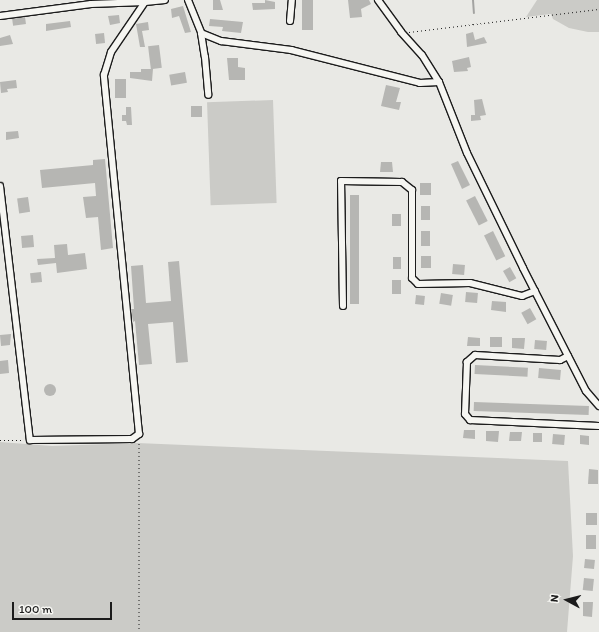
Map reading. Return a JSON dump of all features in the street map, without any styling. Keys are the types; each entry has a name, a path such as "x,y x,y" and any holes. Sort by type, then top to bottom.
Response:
{"street":[{"path":"0,16 91,4 165,0"},
{"path":"188,0 201,33 205,56 208,95"},
{"path":"290,21 292,0"},
{"path":"378,0 401,32 422,55 438,82 467,153 535,291 586,391 599,406"},
{"path":"0,186 30,440 132,439 139,434 104,75 111,52 145,2"},
{"path":"201,33 221,41 291,50 420,83 438,82"},
{"path":"343,306 342,182 402,182 412,190 412,278 414,282 430,285 476,284 522,296 535,291"},
{"path":"568,356 560,360 475,356 467,362 464,414 470,420 599,426"}],"path":[{"path":"401,32 599,9"},
{"path":"139,434 139,632"},
{"path":"0,440 30,440"}],"shaded area":[{"path":"537,0 599,0 599,32 588,32 569,28 553,19 551,14 526,17"},
{"path":"273,100 277,203 211,205 207,102"},
{"path":"0,442 52,446 137,443 568,461 573,556 567,632 0,632"}],"building":[{"path":"213,0 220,0 223,10 213,10"},
{"path":"265,0 275,2 275,9 253,10 252,3 265,3"},
{"path":"302,0 313,0 313,30 302,30"},
{"path":"348,0 369,0 371,4 361,9 362,17 350,18"},
{"path":"183,6 191,32 185,33 179,16 172,18 171,9"},
{"path":"119,15 120,23 110,25 108,16"},
{"path":"25,17 26,24 13,26 12,19"},
{"path":"210,19 243,22 241,33 222,31 223,27 209,26"},
{"path":"70,21 71,27 46,31 46,24"},
{"path":"148,22 149,30 142,31 145,47 140,47 136,24"},
{"path":"473,32 475,40 484,37 487,43 467,47 466,34"},
{"path":"104,33 105,43 96,44 95,34"},
{"path":"10,35 13,44 0,46 0,38"},
{"path":"159,45 162,68 151,69 148,46"},
{"path":"469,57 471,67 467,68 468,71 454,72 452,61"},
{"path":"227,58 238,58 238,67 245,68 245,80 229,80"},
{"path":"141,69 153,69 152,81 130,78 130,72 141,72"},
{"path":"185,72 187,83 171,86 169,75"},
{"path":"115,79 126,79 126,98 115,98"},
{"path":"16,80 17,88 7,89 8,92 1,93 0,82"},
{"path":"386,85 400,88 396,102 401,102 399,110 381,106"},
{"path":"482,99 486,115 480,116 481,120 471,121 471,115 475,115 474,100"},
{"path":"191,106 202,106 202,117 191,117"},
{"path":"126,107 131,107 132,125 127,125 126,121 122,121 122,115 126,115"},
{"path":"18,131 19,138 6,140 6,132"},
{"path":"105,159 113,248 101,250 98,217 86,218 83,197 96,196 95,183 42,188 40,170 93,165 93,160"},
{"path":"458,161 470,185 462,189 451,164"},
{"path":"381,162 392,162 393,172 380,172"},
{"path":"420,183 431,183 431,195 420,195"},
{"path":"350,195 359,195 359,304 350,304"},
{"path":"475,196 488,221 479,225 466,201"},
{"path":"28,197 30,212 19,213 17,199"},
{"path":"421,206 430,206 430,220 421,220"},
{"path":"392,214 401,214 401,226 392,226"},
{"path":"421,231 430,231 430,246 421,246"},
{"path":"493,231 505,256 496,261 484,235"},
{"path":"33,235 34,247 22,248 21,236"},
{"path":"67,244 68,255 85,253 87,269 57,273 56,263 38,265 37,259 55,258 54,245"},
{"path":"421,256 431,256 431,268 421,268"},
{"path":"393,257 401,257 401,269 393,269"},
{"path":"179,261 188,362 176,363 173,322 148,324 152,364 139,365 135,321 133,322 131,309 134,309 131,266 143,265 146,303 171,301 168,262"},
{"path":"453,264 465,265 464,275 452,274"},
{"path":"510,267 516,278 509,282 503,271"},
{"path":"41,272 42,282 31,283 30,273"},
{"path":"392,280 401,280 401,294 392,294"},
{"path":"466,292 478,293 477,303 465,302"},
{"path":"441,293 453,295 451,306 439,304"},
{"path":"416,295 425,296 424,305 415,304"},
{"path":"492,301 506,302 506,312 491,310"},
{"path":"530,308 536,319 528,324 521,313"},
{"path":"11,334 10,345 1,346 0,335"},
{"path":"468,337 480,338 480,346 467,346"},
{"path":"490,337 502,337 502,347 490,347"},
{"path":"512,338 525,338 524,349 512,348"},
{"path":"535,340 547,341 546,350 534,349"},
{"path":"8,360 9,373 0,374 0,361"},
{"path":"475,365 528,368 527,377 475,374"},
{"path":"539,368 561,370 560,380 538,378"},
{"path":"48,384 52,384 56,390 52,396 48,396 44,392 44,388"},
{"path":"474,402 589,406 589,415 474,411"},
{"path":"464,430 475,430 475,439 463,438"},
{"path":"486,431 499,431 498,442 486,441"},
{"path":"510,432 522,432 521,441 509,441"},
{"path":"533,433 542,433 542,442 533,442"},
{"path":"553,434 565,435 564,445 552,444"},
{"path":"580,435 589,436 589,445 580,444"},
{"path":"589,469 598,470 598,484 588,484"},
{"path":"586,513 597,513 597,525 586,525"},
{"path":"586,535 596,535 596,549 586,549"},
{"path":"585,559 595,560 594,569 584,568"},
{"path":"584,578 594,579 593,591 583,590"},
{"path":"583,602 593,602 592,617 583,616"}],"waterway":[{"path":"473,0 474,13"}]}
